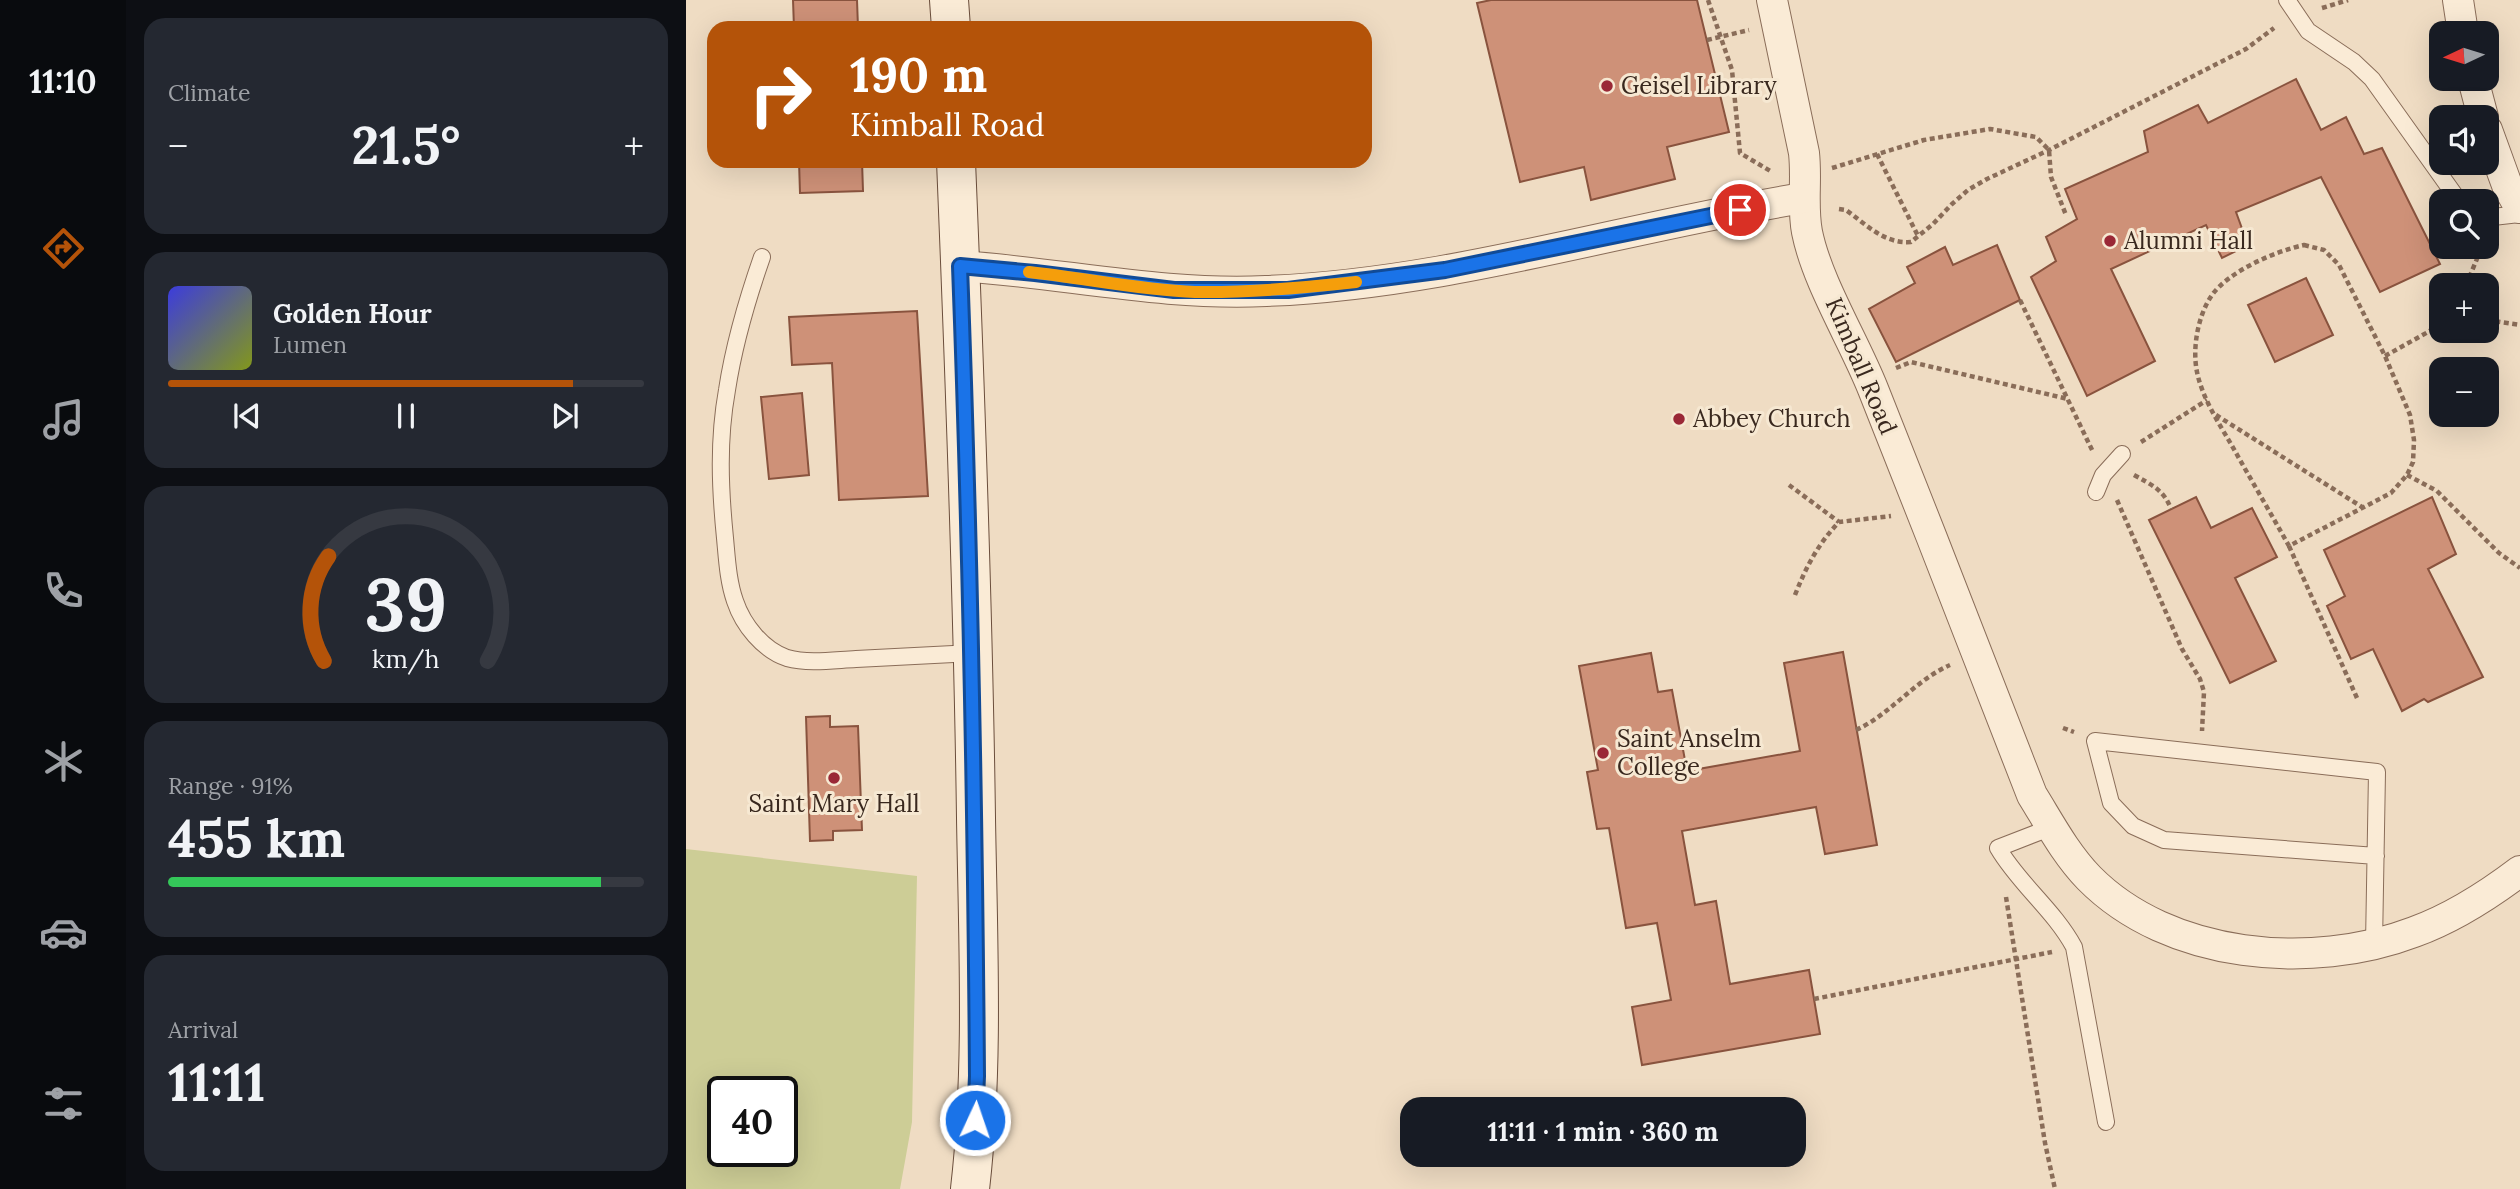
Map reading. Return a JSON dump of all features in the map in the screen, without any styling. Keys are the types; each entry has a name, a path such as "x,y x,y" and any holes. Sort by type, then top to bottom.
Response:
{"street":[{"path":"950,0 951,21"},
{"name":"Kimball Road","path":"1772,0 1803,142 1806,171 1803,198 1808,234 1820,272 1869,379 2032,795 2068,855 2091,880 2140,917 2214,946 2286,952 2374,944 2405,936 2437,923 2490,893 2520,871"},
{"path":"2458,0 2461,21"},
{"path":"2499,163 2520,208"},
{"path":"956,168 973,653 977,1076 970,1189"},
{"path":"960,266 1174,290 1288,290 1445,270 1803,198"}],"lane":[{"path":"2287,0 2308,31 2354,62 2372,79 2450,189"},
{"path":"2499,216 2520,214"},
{"path":"762,257 734,351 721,428 719,466 729,573 735,601 745,622 773,652 789,658 816,661 973,653"},
{"path":"2096,492 2102,475 2122,454"},
{"path":"2374,944 2376,856 2377,772 2095,741 2111,803 2133,826 2164,840 2376,856"},
{"path":"2052,827 1998,848 2065,931 2074,947 2106,1122"}],"path":[{"path":"1708,0 1722,37 1734,82 1735,125 1740,153 1766,169"},
{"path":"2322,8 2347,0"},
{"path":"1839,209 1846,210 1887,239 1899,243 1911,242 1968,190 2246,50 2274,28"},
{"path":"1707,40 1753,29"},
{"path":"1831,168 1924,140 1990,129 2036,138 2049,150 2051,177 2066,215"},
{"path":"1877,154 1918,236"},
{"path":"2289,546 2392,493 2407,475 2413,462 2414,440 2410,415 2385,356 2339,265 2324,250 2304,246 2284,250 2230,277 2212,296 2195,344 2197,372 2214,414 2289,546 2357,698"},
{"path":"2020,300 2093,453"},
{"path":"2499,322 2520,325"},
{"path":"2385,356 2429,331"},
{"path":"1885,372 1911,362 2068,399"},
{"path":"2122,454 2207,399"},
{"path":"2214,414 2363,508"},
{"path":"2128,471 2159,488 2166,495 2171,509"},
{"path":"2407,475 2437,491 2499,553 2520,568"},
{"path":"1788,485 1839,522"},
{"path":"2118,488 2116,498 2119,508 2182,649 2200,679 2205,708 2200,753"},
{"path":"1795,595 1809,562 1839,522 1875,516 1898,516"},
{"path":"1856,730 1876,721 1937,671"},
{"path":"2006,861 2006,907 2055,1189"},
{"path":"1814,999 2074,947"}],"green space":[{"path":"686,849 917,876 912,1122 900,1189 686,1189"}],"building":[{"path":"793,0 857,0 858,21 794,21"},
{"name":"Geisel Library","path":"1491,0 1697,0 1729,132 1667,147 1675,179 1591,200 1584,167 1520,182 1477,3"},
{"name":"Alumni Hall","path":"2296,79 2321,130 2346,117 2364,154 2382,148 2429,242 2429,259 2438,259 2440,264 2380,292 2321,177 2236,212 2248,245 2222,258 2206,225 2111,269 2155,361 2087,396 2031,277 2056,261 2046,237 2077,219 2065,189 2148,152 2144,131 2198,105 2208,123"},
{"path":"799,168 862,168 863,191 800,193"},
{"path":"1997,245 2020,300 1896,362 1869,309 1915,283 1907,267 1945,247 1953,265"},
{"path":"2306,278 2333,335 2275,362 2248,305"},
{"path":"917,311 928,496 839,500 832,363 792,365 789,317"},
{"path":"802,393 809,475 769,479 761,397"},
{"path":"2196,497 2211,528 2252,508 2277,557 2235,578 2276,661 2230,683 2149,520"},
{"path":"2432,497 2456,554 2428,569 2483,677 2428,702 2424,699 2402,711 2373,649 2351,659 2327,606 2345,596 2324,550"},
{"path":"1843,652 1877,845 1825,854 1816,807 1682,831 1695,905 1716,901 1730,984 1809,970 1820,1034 1642,1065 1632,1007 1671,1000 1657,923 1626,928 1609,828 1597,829 1587,772 1598,770 1579,666 1651,653 1658,692 1672,690 1687,771 1800,751 1784,663"},
{"name":"Saint Mary Hall","path":"830,716 830,727 858,726 862,830 833,831 833,840 810,841 806,717"}],"slow traffic":[{"path":"1029,272 1133,287 1195,292 1288,290 1356,282"}],"place":[{"name":"Geisel Library","path":"1607,86"},
{"name":"Alumni Hall","path":"2110,241"},
{"name":"Abbey Church","path":"1679,419"},
{"name":"Saint Anselm College","path":"1603,753"},
{"name":"Saint Mary Hall","path":"834,778"}],"route":[{"path":"975,1120 977,880 971,578 960,266 1195,292 1288,290 1445,270 1740,210"}]}
